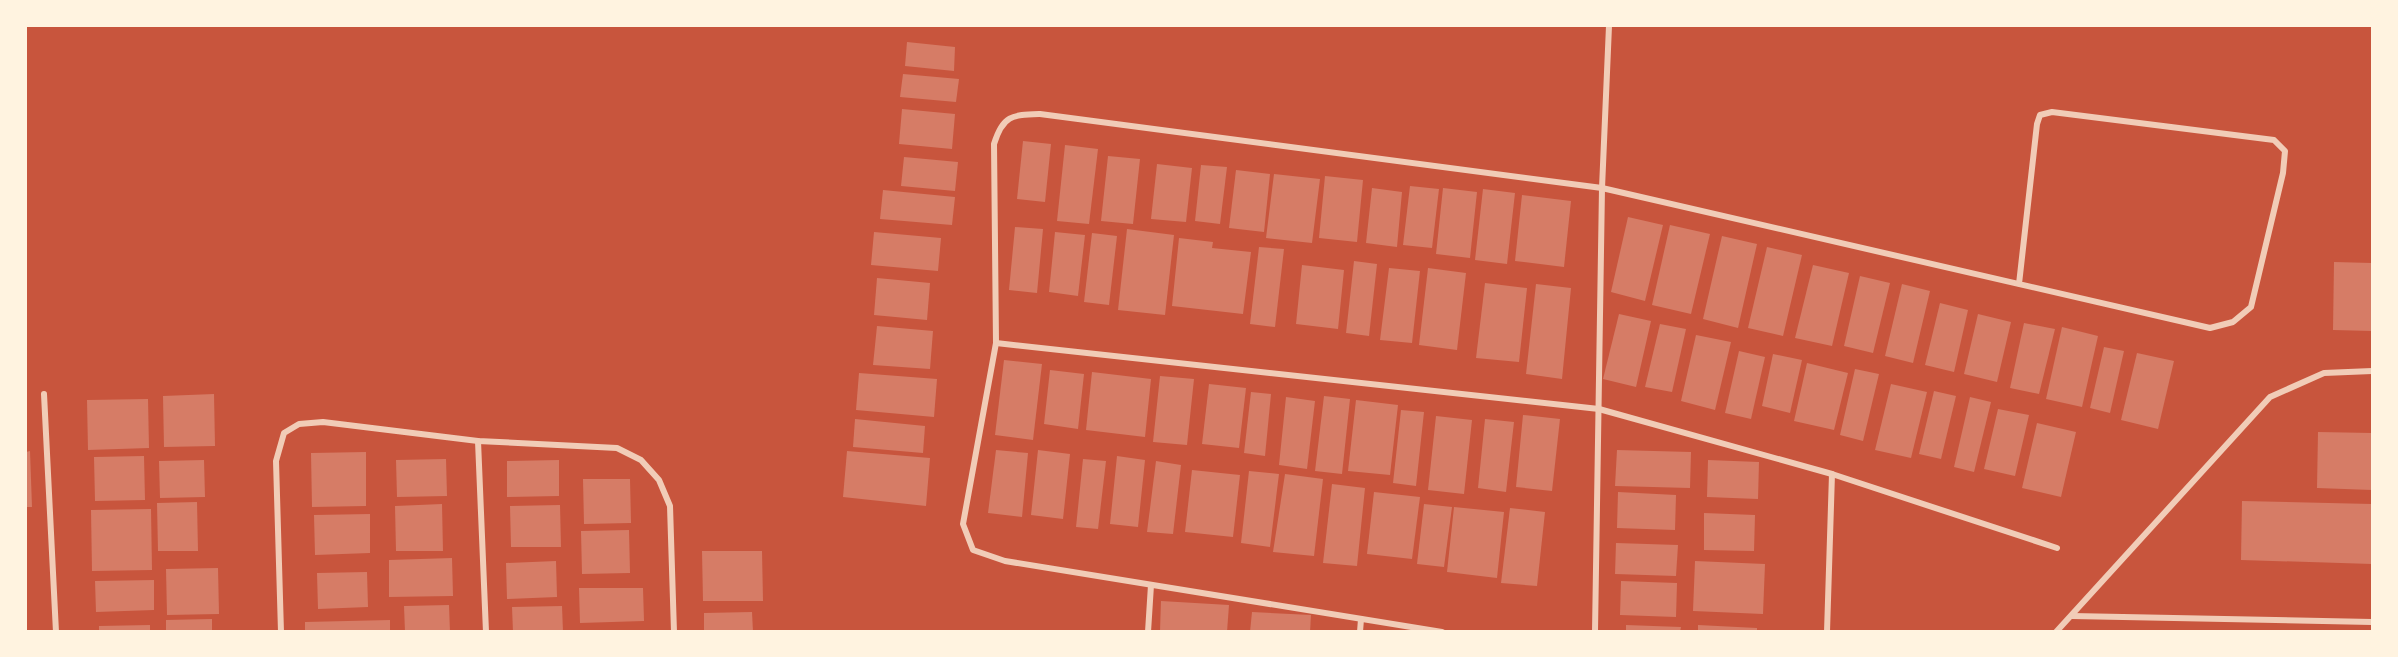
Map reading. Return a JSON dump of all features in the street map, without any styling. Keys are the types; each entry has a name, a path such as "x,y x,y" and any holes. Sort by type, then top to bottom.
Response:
{"street":[{"path":"1595,632 1602,188 1609,26"},
{"path":"1442,632 1005,561 974,550 963,524 996,343 994,144 999,129 1013,115 1040,114 1602,188 2019,284 2211,328 2234,322 2251,307 2283,173 2285,152 2274,140 2052,112 2040,115 2037,124 2019,284"},
{"path":"996,343 1599,409 1832,474 2057,548"},
{"path":"2056,632 2270,397 2324,373 2373,371"},
{"path":"44,394 56,632"},
{"path":"281,632 276,461 284,434 299,424 323,422 478,441 617,448 641,460 659,480 670,506 674,632"},
{"path":"478,441 486,632"},
{"path":"1827,632 1832,474"},
{"path":"1148,632 1151,585"},
{"path":"2072,616 2373,622"},
{"path":"1360,632 1361,619"}],"building":[{"path":"907,42 955,47 954,71 905,66"},
{"path":"903,74 959,79 956,102 900,97"},
{"path":"902,109 955,114 952,149 899,144"},
{"path":"1023,141 1051,144 1045,202 1017,199"},
{"path":"1065,145 1098,149 1089,224 1057,221"},
{"path":"1108,156 1140,159 1133,224 1101,221"},
{"path":"904,157 958,162 955,191 901,186"},
{"path":"1157,164 1192,168 1186,222 1151,219"},
{"path":"1201,165 1227,167 1220,224 1195,221"},
{"path":"1236,170 1270,174 1264,232 1229,228"},
{"path":"1274,174 1320,179 1312,243 1266,238"},
{"path":"1325,176 1363,180 1357,242 1319,238"},
{"path":"1410,186 1439,189 1432,248 1403,245"},
{"path":"1372,188 1402,192 1397,247 1366,243"},
{"path":"1443,188 1477,192 1470,258 1436,254"},
{"path":"1483,189 1515,193 1507,264 1475,260"},
{"path":"883,190 955,197 952,225 880,219"},
{"path":"1522,195 1571,201 1564,267 1515,261"},
{"path":"1628,217 1663,225 1645,301 1611,292"},
{"path":"1670,225 1710,234 1691,314 1652,305"},
{"path":"1015,227 1043,229 1037,293 1009,290"},
{"path":"1127,229 1174,235 1165,315 1118,310"},
{"path":"874,232 941,238 938,271 871,265"},
{"path":"1055,232 1085,235 1078,296 1049,292"},
{"path":"1092,233 1117,236 1109,305 1084,302"},
{"path":"1722,236 1757,244 1738,328 1703,319"},
{"path":"1179,238 1213,242 1212,248 1251,252 1243,314 1172,306"},
{"path":"1259,247 1284,249 1275,327 1250,324"},
{"path":"1767,247 1802,255 1783,336 1748,328"},
{"path":"1354,261 1377,264 1369,336 1346,333"},
{"path":"2334,262 2372,263 2372,331 2333,330"},
{"path":"1302,265 1344,270 1338,329 1296,324"},
{"path":"1813,265 1849,273 1832,346 1795,338"},
{"path":"1389,268 1420,271 1412,343 1380,340"},
{"path":"1428,268 1466,273 1457,350 1419,345"},
{"path":"1860,276 1890,283 1873,353 1844,346"},
{"path":"877,278 930,283 927,320 874,315"},
{"path":"1485,283 1527,288 1519,362 1476,358"},
{"path":"1536,284 1571,288 1562,379 1526,374"},
{"path":"1902,284 1930,291 1913,363 1885,356"},
{"path":"1940,303 1968,310 1954,372 1925,365"},
{"path":"1619,314 1651,321 1636,387 1603,379"},
{"path":"1978,314 2011,322 1997,382 1964,374"},
{"path":"2024,323 2055,329 2039,394 2010,388"},
{"path":"1660,324 1686,329 1672,392 1645,387"},
{"path":"877,326 933,331 930,369 873,365"},
{"path":"2062,327 2098,336 2082,407 2046,399"},
{"path":"1696,335 1731,342 1715,410 1681,401"},
{"path":"2104,347 2124,351 2110,413 2090,408"},
{"path":"1739,351 1765,357 1751,419 1725,413"},
{"path":"2137,353 2174,361 2158,429 2121,420"},
{"path":"1773,354 1802,360 1790,413 1762,406"},
{"path":"1004,360 1042,364 1033,440 995,435"},
{"path":"1807,363 1848,373 1834,430 1794,421"},
{"path":"1855,369 1879,374 1863,441 1840,435"},
{"path":"1050,370 1084,374 1078,429 1044,424"},
{"path":"1092,372 1151,379 1145,437 1086,430"},
{"path":"859,373 937,379 934,417 856,410"},
{"path":"1160,376 1194,379 1187,445 1153,442"},
{"path":"1209,384 1246,388 1239,448 1202,444"},
{"path":"1891,384 1927,392 1911,458 1875,450"},
{"path":"1934,391 1956,396 1941,459 1919,454"},
{"path":"1251,392 1271,394 1265,456 1244,453"},
{"path":"214,394 215,446 164,447 163,396"},
{"path":"1324,396 1350,399 1342,474 1315,471"},
{"path":"1286,397 1315,401 1307,469 1279,465"},
{"path":"1970,397 1991,402 1974,472 1954,467"},
{"path":"148,399 149,448 88,450 87,400"},
{"path":"1356,400 1398,405 1390,475 1348,471"},
{"path":"1998,409 2029,415 2015,476 1984,469"},
{"path":"1401,410 1424,412 1416,486 1393,483"},
{"path":"1523,415 1560,419 1552,491 1516,487"},
{"path":"1436,416 1472,420 1464,494 1428,490"},
{"path":"855,419 925,426 923,453 853,447"},
{"path":"1485,419 1514,422 1506,492 1478,488"},
{"path":"2037,423 2076,432 2061,497 2022,488"},
{"path":"2318,432 2372,433 2372,490 2317,488"},
{"path":"996,450 1028,453 1022,517 988,513"},
{"path":"1038,450 1070,454 1063,519 1031,515"},
{"path":"1617,450 1691,452 1690,488 1615,486"},
{"path":"30,451 32,507 26,507 26,452"},
{"path":"847,451 930,458 926,506 843,497"},
{"path":"366,452 366,506 312,507 311,453"},
{"path":"144,456 145,500 95,501 94,457"},
{"path":"1117,456 1145,460 1138,527 1110,524"},
{"path":"446,459 447,496 397,497 396,460"},
{"path":"1083,459 1106,461 1098,529 1076,527"},
{"path":"204,460 205,497 160,498 159,461"},
{"path":"559,460 559,496 507,497 507,461"},
{"path":"1708,460 1759,462 1758,499 1707,497"},
{"path":"1156,461 1181,465 1173,534 1147,532"},
{"path":"1192,470 1240,475 1233,537 1185,532"},
{"path":"1249,471 1279,474 1270,547 1241,543"},
{"path":"1285,474 1323,479 1314,556 1273,552"},
{"path":"583,479 630,479 631,523 584,524"},
{"path":"1332,484 1365,488 1357,566 1323,563"},
{"path":"1374,492 1420,497 1412,559 1367,554"},
{"path":"1618,492 1676,495 1675,530 1617,528"},
{"path":"2242,501 2372,504 2372,564 2241,560"},
{"path":"197,502 198,551 158,551 157,503"},
{"path":"442,504 443,551 396,551 395,506"},
{"path":"1424,504 1452,507 1444,567 1417,564"},
{"path":"560,505 561,547 511,547 510,506"},
{"path":"1454,507 1504,512 1497,578 1447,572"},
{"path":"1510,508 1545,512 1537,586 1501,583"},
{"path":"151,509 152,570 92,571 91,510"},
{"path":"1704,513 1755,515 1754,551 1704,550"},
{"path":"370,514 370,553 315,555 314,515"},
{"path":"629,530 630,573 582,574 581,531"},
{"path":"1616,543 1678,545 1676,576 1615,574"},
{"path":"702,551 762,551 763,601 703,601"},
{"path":"452,558 453,596 389,597 389,560"},
{"path":"556,561 557,597 507,599 506,563"},
{"path":"1695,561 1765,564 1763,614 1693,611"},
{"path":"218,568 219,614 167,615 166,569"},
{"path":"367,572 368,607 318,609 317,573"},
{"path":"154,580 154,610 96,612 95,581"},
{"path":"1621,581 1677,583 1676,617 1620,615"},
{"path":"579,588 643,588 644,621 580,623"},
{"path":"1161,601 1229,605 1227,632 1160,631"},
{"path":"449,605 450,632 405,632 404,606"},
{"path":"562,606 563,632 513,632 512,607"},
{"path":"752,612 753,632 704,632 704,613"},
{"path":"1252,612 1311,615 1310,632 1250,632"},
{"path":"212,619 212,632 166,632 166,620"},
{"path":"390,620 390,632 305,632 305,622"},
{"path":"150,625 150,632 99,632 99,626"},
{"path":"1626,625 1681,627 1680,632 1626,632"},
{"path":"1698,625 1757,628 1757,632 1698,632"}]}
